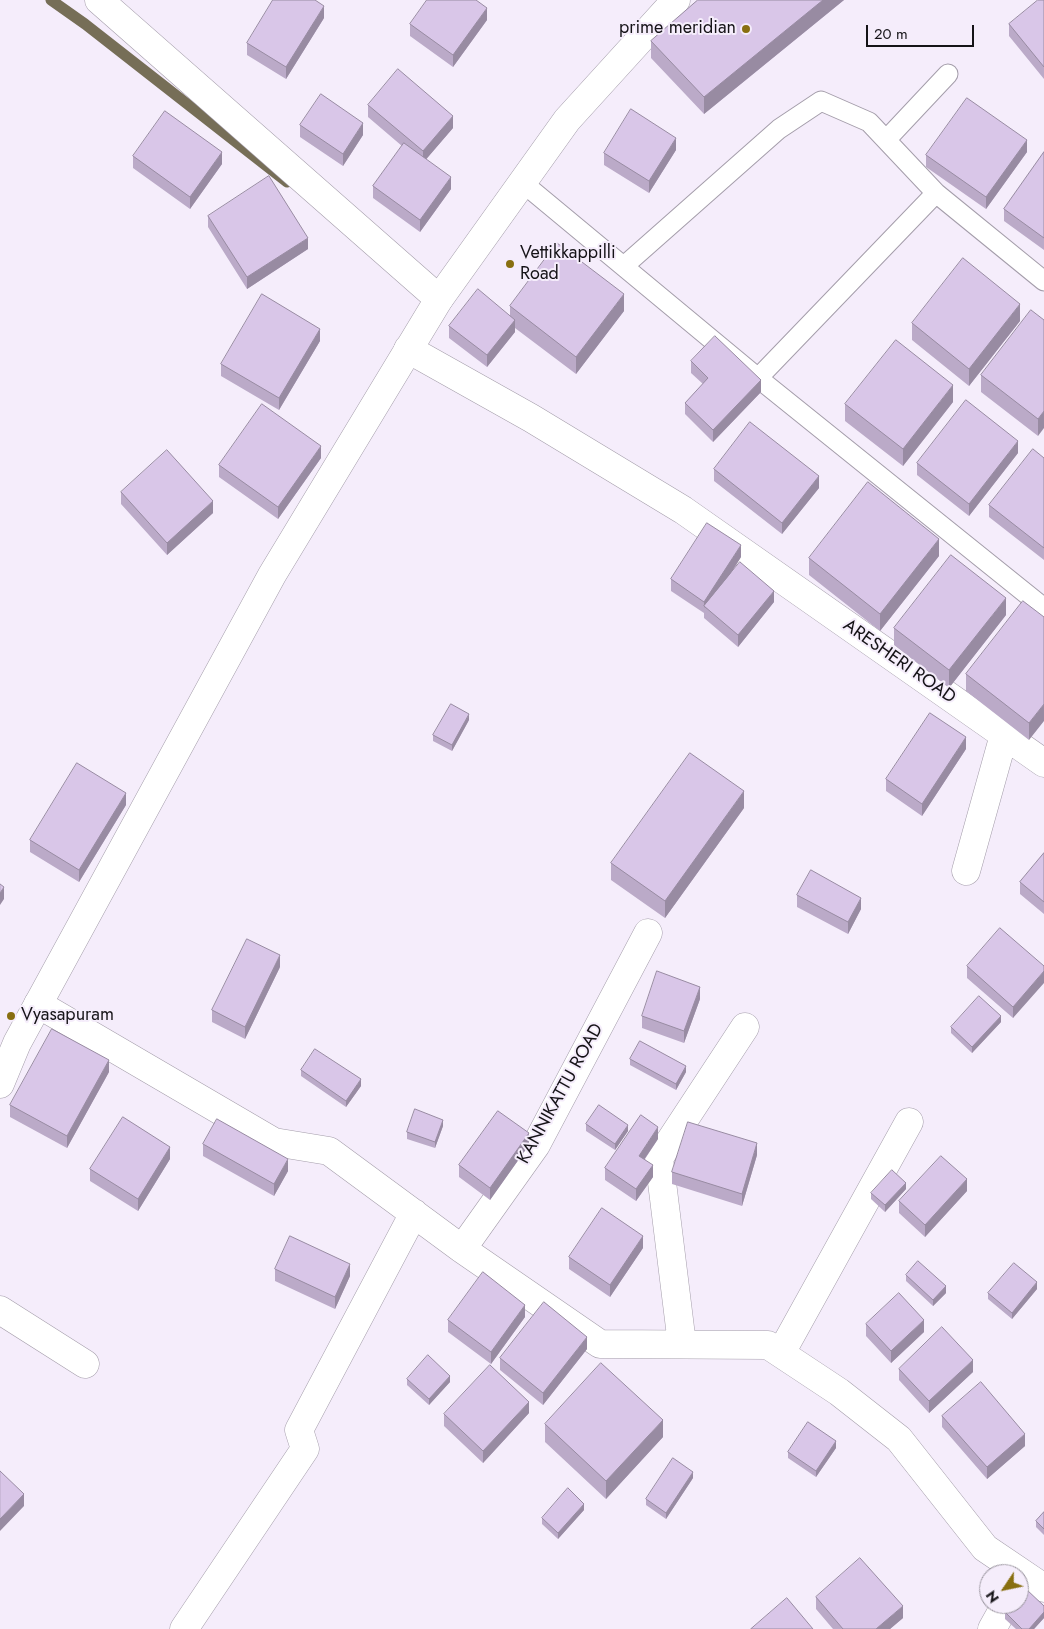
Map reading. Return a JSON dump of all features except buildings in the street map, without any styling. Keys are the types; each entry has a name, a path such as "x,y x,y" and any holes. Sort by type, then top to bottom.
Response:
{"street":[{"path":"99,0 439,299"},
{"path":"0,1084 17,1043 272,574 439,299 567,120 676,0"},
{"name":"ARESHERI ROAD","path":"408,350 531,418 683,510 1044,763"},
{"path":"966,871 1004,735"},
{"name":"KANNIKATTU ROAD","path":"462,1248 536,1145 648,933"},
{"path":"38,1004 274,1142 329,1151 462,1248 600,1344 768,1345 839,1392 899,1439 985,1548 1007,1564"},
{"path":"682,1344 659,1158 745,1027"},
{"path":"781,1353 909,1122"},
{"path":"184,1629 305,1449 299,1430 414,1213"},
{"path":"0,1310 85,1364"},
{"path":"992,1629 1000,1614"}],"lane":[{"path":"886,140 948,74"},
{"path":"624,266 780,129 821,101 868,122 936,193 1044,281"},
{"path":"523,183 758,378 1044,608"},
{"path":"758,378 936,193"}],"waterway":[{"path":"51,0 85,24 287,182"}],"place":[{"name":"prime meridian","path":"746,29"},
{"name":"Vettikkappilli Road","path":"510,264"},
{"name":"Vyasapuram","path":"11,1016"}]}
